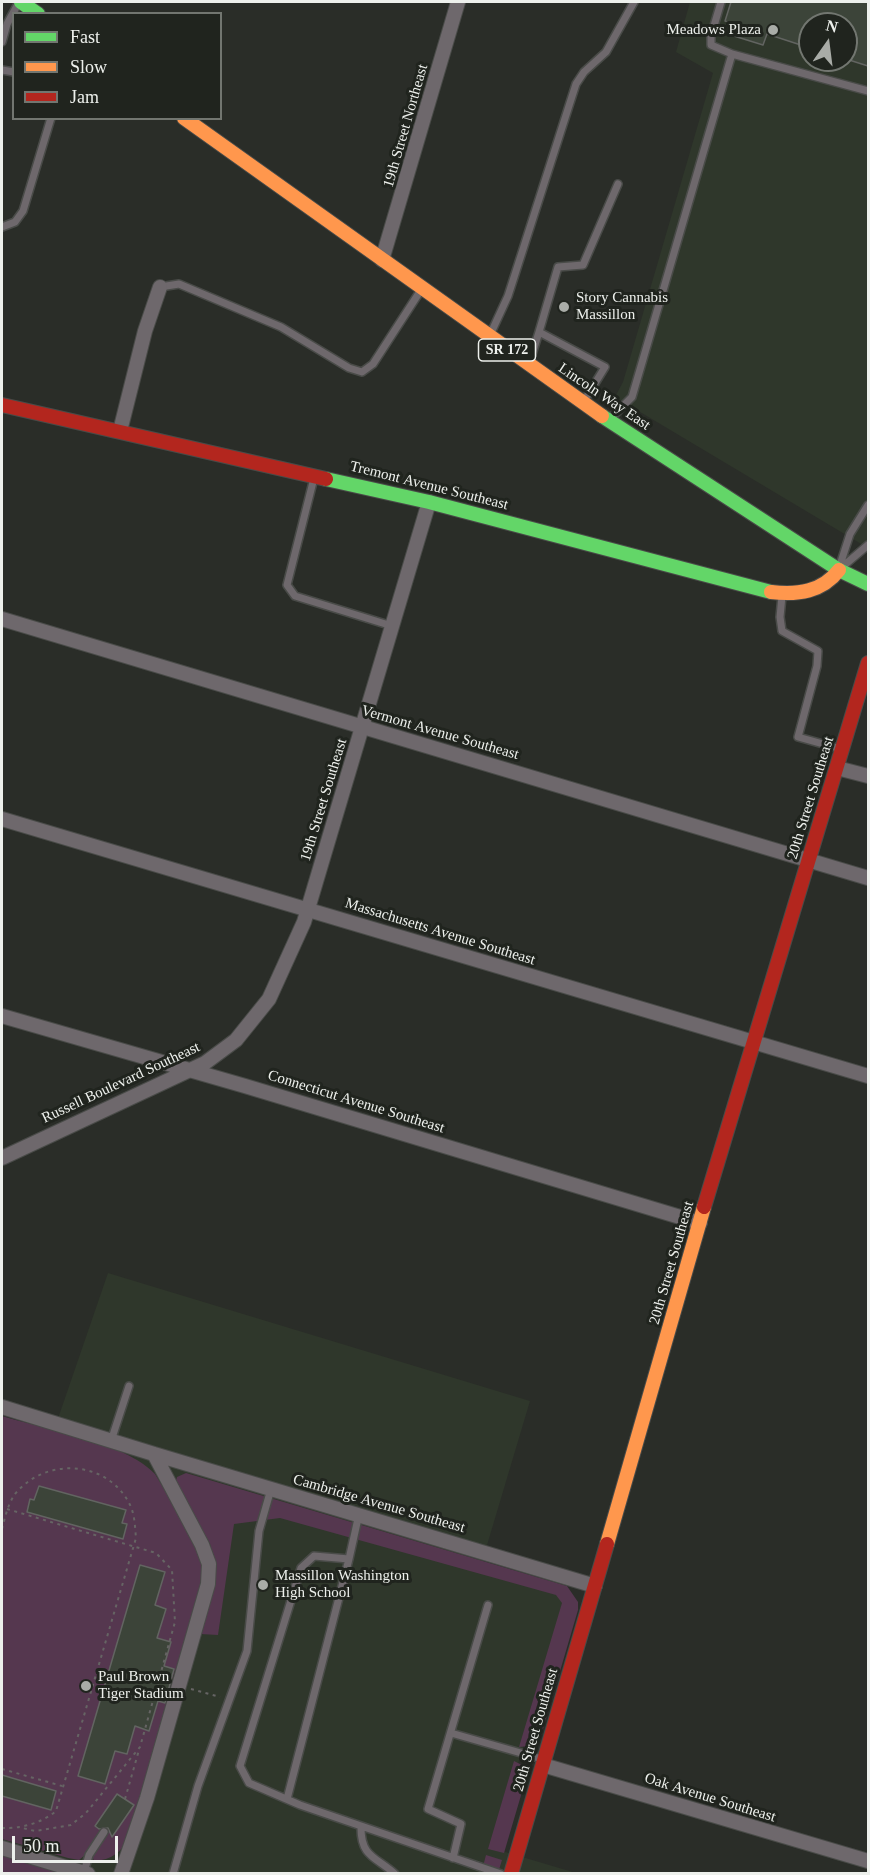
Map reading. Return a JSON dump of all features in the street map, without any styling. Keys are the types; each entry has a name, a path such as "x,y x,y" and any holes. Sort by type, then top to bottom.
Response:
{"street":[{"path":"20,2 35,12"},
{"name":"19th Street Northeast","path":"382,260 458,2"},
{"name":"Lincoln Way East","path":"187,120 528,366 839,570 868,584"},
{"path":"120,431 145,331 160,287"},
{"name":"Tremont Avenue Southeast","path":"2,405 429,502 747,586 782,593 800,593 820,587 834,578 839,570"},
{"name":"19th Street Southeast","path":"269,999 293,952 308,910 429,502"},
{"name":"Vermont Avenue Southeast","path":"2,619 868,878"},
{"name":"20th Street Southeast","path":"512,1872 754,1042 837,768 863,704 868,663"},
{"path":"837,768 868,776"},
{"name":"Massachusetts Avenue Southeast","path":"2,819 868,1076"},
{"name":"Russell Boulevard Southeast","path":"2,1158 189,1071 220,1053 236,1040 269,999"},
{"name":"Connecticut Avenue Southeast","path":"2,1016 700,1223"},
{"path":"2,1407 154,1454 202,1545 208,1564 208,1584 180,1686 147,1798 121,1874"},
{"name":"Cambridge Avenue Southeast","path":"154,1454 595,1586"},
{"name":"Oak Avenue Southeast","path":"543,1762 868,1861"},
{"path":"2,1848 86,1873"}],"lane":[{"path":"489,337 508,296 576,84 584,72 606,52 634,2"},
{"path":"721,2 711,36 711,45 732,54 868,91"},
{"path":"2,42 12,16"},
{"path":"609,421 632,397 732,54"},
{"path":"2,227 15,222 23,211 50,120"},
{"path":"528,366 558,267 583,265 618,184"},
{"path":"160,287 179,284 281,327 349,368 362,372 373,364 422,289"},
{"path":"539,332 605,368 583,403"},
{"path":"315,476 286,585 295,596 392,626"},
{"path":"839,570 850,534 868,506"},
{"path":"839,570 868,545"},
{"path":"782,593 780,617 783,631 818,651 817,666 798,737 843,750"},
{"path":"111,1441 129,1386"},
{"path":"173,1874 198,1786 247,1651 259,1532 271,1489"},
{"path":"287,1799 349,1559 358,1514"},
{"path":"349,1559 314,1557 301,1568 240,1766 249,1783 361,1828 453,1858 512,1872"},
{"path":"453,1858 461,1824 428,1809 489,1605"},
{"path":"451,1732 543,1762"},
{"path":"361,1828 361,1843 373,1857 395,1874"},
{"path":"86,1873 89,1855 104,1832"}],"path":[{"path":"2,1528 7,1509 15,1495 30,1480 64,1467 84,1468 103,1476 130,1505 135,1522 134,1546 56,1811 46,1819 2,1828"},
{"path":"7,1509 156,1553 172,1570 175,1622 125,1799"},
{"path":"180,1686 230,1699"},
{"path":"15,1827 35,1831 71,1825 86,1813 140,1747"},
{"path":"2,1769 63,1787"}],"shaded area":[{"path":"690,2 868,2 868,548 615,397 623,382 713,73 676,52"},
{"name":"Massillon Washington High School","path":"108,1273 530,1401 479,1572 569,1598 492,1848 576,1873 2,1873 2,1418 53,1433"},
{"name":"Paul Brown Tiger Stadium","path":"2,1416 105,1445 142,1463 155,1474 198,1545 205,1572 178,1671 175,1670 165,1703 169,1704 130,1837 123,1847 106,1859 94,1861 92,1855 86,1854 79,1860 68,1858 2,1839"},
{"path":"186,1473 567,1586 578,1602 578,1610 540,1739 530,1746 519,1747 562,1603 556,1595 280,1518 234,1524 218,1635 200,1634 216,1566 210,1544 175,1484 177,1477"},
{"path":"514,1761 524,1766 527,1775 504,1853 488,1849"},
{"path":"2,1855 65,1873 2,1873"},
{"path":"486,1855 502,1860 498,1873 481,1874"}],"building":[{"name":"Meadows Plaza","path":"731,2 868,2 868,66 858,63 858,12 798,12 798,44 767,34 763,45 734,36 737,25 725,21"},
{"path":"39,1486 126,1510 122,1523 127,1524 123,1539 27,1512 30,1499 34,1500"},
{"path":"140,1565 165,1572 155,1605 166,1609 157,1638 171,1642 164,1666 174,1669 165,1703 158,1701 149,1731 135,1726 127,1754 115,1751 105,1784 78,1776"},
{"path":"2,1775 56,1791 51,1810 2,1796"},
{"path":"117,1794 134,1805 112,1837 108,1828 99,1829 95,1826"}],"traffic: fast":[{"path":"21,2 35,12"},
{"path":"602,416 839,570 868,584"},
{"path":"326,479 429,502 771,592"}],"traffic: slow":[{"path":"187,120 602,416"},
{"path":"771,592 791,593 809,590 825,583 839,570"},
{"path":"607,1544 704,1207"}],"traffic: jam":[{"path":"2,405 326,479"},
{"path":"704,1207 868,663"},
{"path":"511,1874 607,1544"}],"place":[{"name":"Meadows Plaza","path":"773,30"},
{"name":"Story Cannabis Massillon","path":"564,307"},
{"name":"Massillon Washington High School","path":"263,1585"},
{"name":"Paul Brown Tiger Stadium","path":"86,1686"}]}
